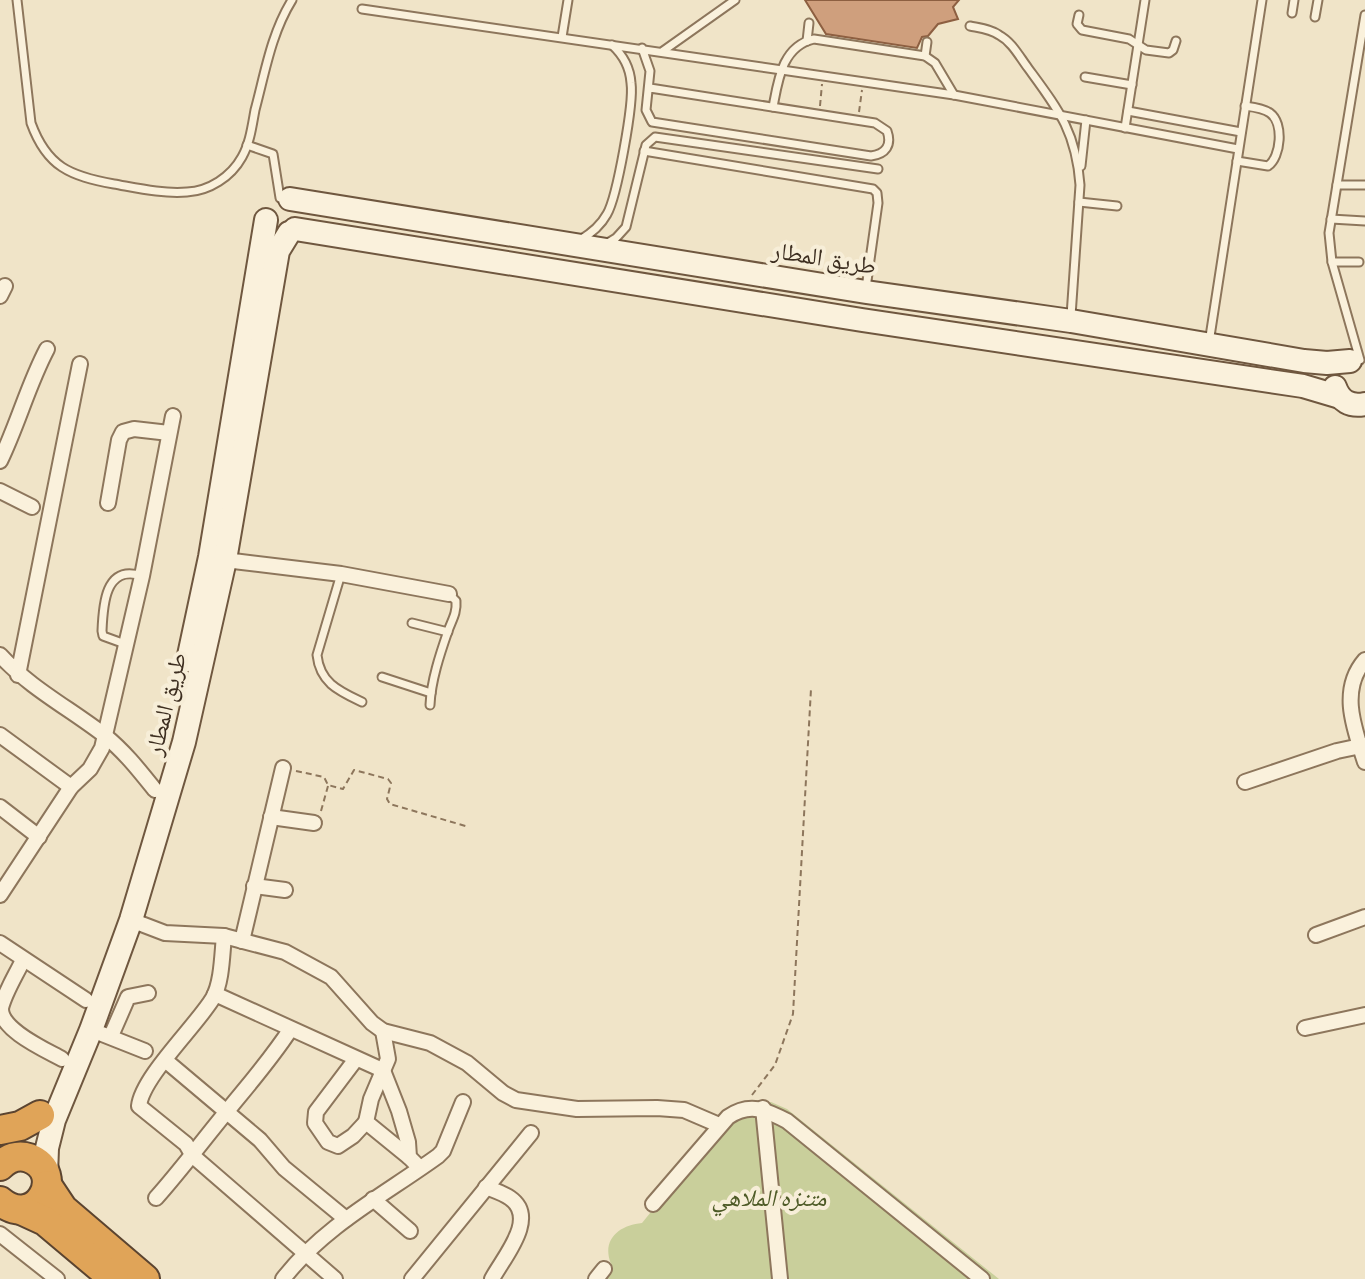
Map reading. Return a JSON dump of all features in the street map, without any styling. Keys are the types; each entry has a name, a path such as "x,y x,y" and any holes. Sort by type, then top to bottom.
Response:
{"highway":[{"path":"0,1130 20,1126 40,1115"},
{"path":"5,1159 32,1159 43,1169 46,1181 63,1209 145,1279"},
{"path":"10,1206 35,1205 41,1200 46,1181"},
{"path":"10,1206 45,1221 114,1279"}],"main road":[{"name":"طريق المطار","path":"285,199 866,292 1071,321 1315,363 1358,360"},
{"path":"292,231 301,214 296,203 285,199 269,205 266,220 273,230 281,234 292,231 1303,386 1357,404"},
{"name":"طريق المطار","path":"5,1159 29,1138 40,1115 86,1000 199,681 266,220"},
{"name":"طريق المطار","path":"217,559 278,251 292,231"},
{"path":"862,320 866,292"},
{"path":"1068,349 1071,321"},
{"path":"1205,372 1209,345"},
{"path":"1357,404 1335,387 1341,367 1358,360"},
{"name":"طريق المطار","path":"46,1181 47,1148 54,1120 101,1033 162,792"}],"street":[{"path":"0,461 16,427 33,375 47,349"},
{"path":"18,675 80,364"},
{"path":"2,888 71,787 99,756 142,576 173,416"},
{"path":"108,503 120,436 130,429 169,433"},
{"path":"0,491 32,507"},
{"path":"217,559 341,574 449,594"},
{"path":"0,655 18,675 105,736 162,792"},
{"path":"1365,660 1356,670 1348,697 1365,762"},
{"path":"0,735 71,787"},
{"path":"1245,782 1362,746"},
{"path":"242,941 283,768"},
{"path":"0,807 39,837"},
{"path":"271,817 314,823"},
{"path":"254,886 285,890"},
{"path":"1316,935 1365,917"},
{"path":"131,920 165,933 224,936 285,952 331,977 383,1031 430,1043 467,1063 516,1100 577,1109 684,1110 719,1125"},
{"path":"224,936 215,994 165,1060 140,1098 139,1106 186,1144 193,1156 335,1279"},
{"path":"0,943 86,1000"},
{"path":"23,960 2,1006 2,1017 6,1026 13,1031 62,1059"},
{"path":"145,1051 101,1033 128,997 148,993"},
{"path":"215,994 384,1073 414,1162"},
{"path":"1305,1028 1365,1015"},
{"path":"156,1198 273,1056 290,1030"},
{"path":"356,1059 316,1112 315,1123 328,1142 338,1146 366,1122 371,1099 384,1073 389,1054 383,1031"},
{"path":"165,1060 227,1111 260,1140 284,1168 346,1219"},
{"path":"283,1279 304,1252 373,1199 414,1162 443,1151 463,1102"},
{"path":"763,1108 780,1279"},
{"path":"653,1204 719,1125 742,1109 763,1108 787,1121 982,1279"},
{"path":"366,1122 414,1162"},
{"path":"412,1279 531,1133"},
{"path":"486,1187 510,1198 517,1205 522,1219 519,1231 492,1279"},
{"path":"373,1199 410,1231"},
{"path":"0,1234 57,1279"}],"lane":[{"path":"17,0 31,123 43,149 63,169 76,176 111,184 188,192 201,190 225,177 247,145 273,40 292,0"},
{"path":"663,51 735,0"},
{"path":"1125,128 1145,0"},
{"path":"1209,345 1262,0"},
{"path":"1292,13 1294,0"},
{"path":"1309,0 1318,0 1315,17"},
{"path":"562,37 566,2"},
{"path":"362,9 954,95 1238,149"},
{"path":"1079,15 1077,24 1080,28 1129,39 1146,50 1169,53 1176,41"},
{"path":"1358,360 1332,262 1329,233 1365,15"},
{"path":"807,41 809,23"},
{"path":"970,26 992,31 1007,41 1063,116 1075,149 1080,185"},
{"path":"773,107 780,69 800,44 821,40 925,56 935,63 954,95"},
{"path":"925,56 927,42"},
{"path":"569,243 581,239 600,224 615,191 632,93 625,60 610,43"},
{"path":"642,48 648,63 650,88 647,115 652,122 871,156 885,151 890,138 887,131 875,123 650,88"},
{"path":"1085,77 1132,85"},
{"path":"1237,161 1268,166 1275,158 1279,134 1277,121 1269,112 1245,106"},
{"path":"1128,111 1241,132"},
{"path":"1071,321 1086,120"},
{"path":"595,247 610,242 626,227 644,151 650,140 662,136 878,169"},
{"path":"247,145 273,154 285,199"},
{"path":"644,151 873,189 877,193 878,203 866,292"},
{"path":"1337,185 1364,182"},
{"path":"1079,202 1117,206"},
{"path":"1331,219 1365,221"},
{"path":"1332,262 1359,262"},
{"path":"125,644 103,636 111,580 118,575 134,573 142,576"},
{"path":"341,574 320,643 318,661 322,674 334,689 362,702"},
{"path":"430,705 448,632 456,613 457,604 449,594"},
{"path":"412,623 448,632"},
{"path":"382,677 431,693"}],"path":[{"path":"819,115 823,75"},
{"path":"857,121 863,81"},
{"path":"742,1109 775,1065 793,1014 811,689"},
{"path":"283,768 324,777 328,785 314,823"},
{"path":"328,785 343,789 354,770 374,774 389,779 387,799 390,804 469,827"}],"green space":[{"name":"متنزه الملاهي","path":"771,1102 787,1109 999,1279 599,1279 611,1264 609,1247 614,1235 626,1227 642,1223 733,1111 753,1103"}],"building":[{"path":"805,0 959,0 953,7 958,19 938,24 928,36 922,37 917,48 826,34"}]}
